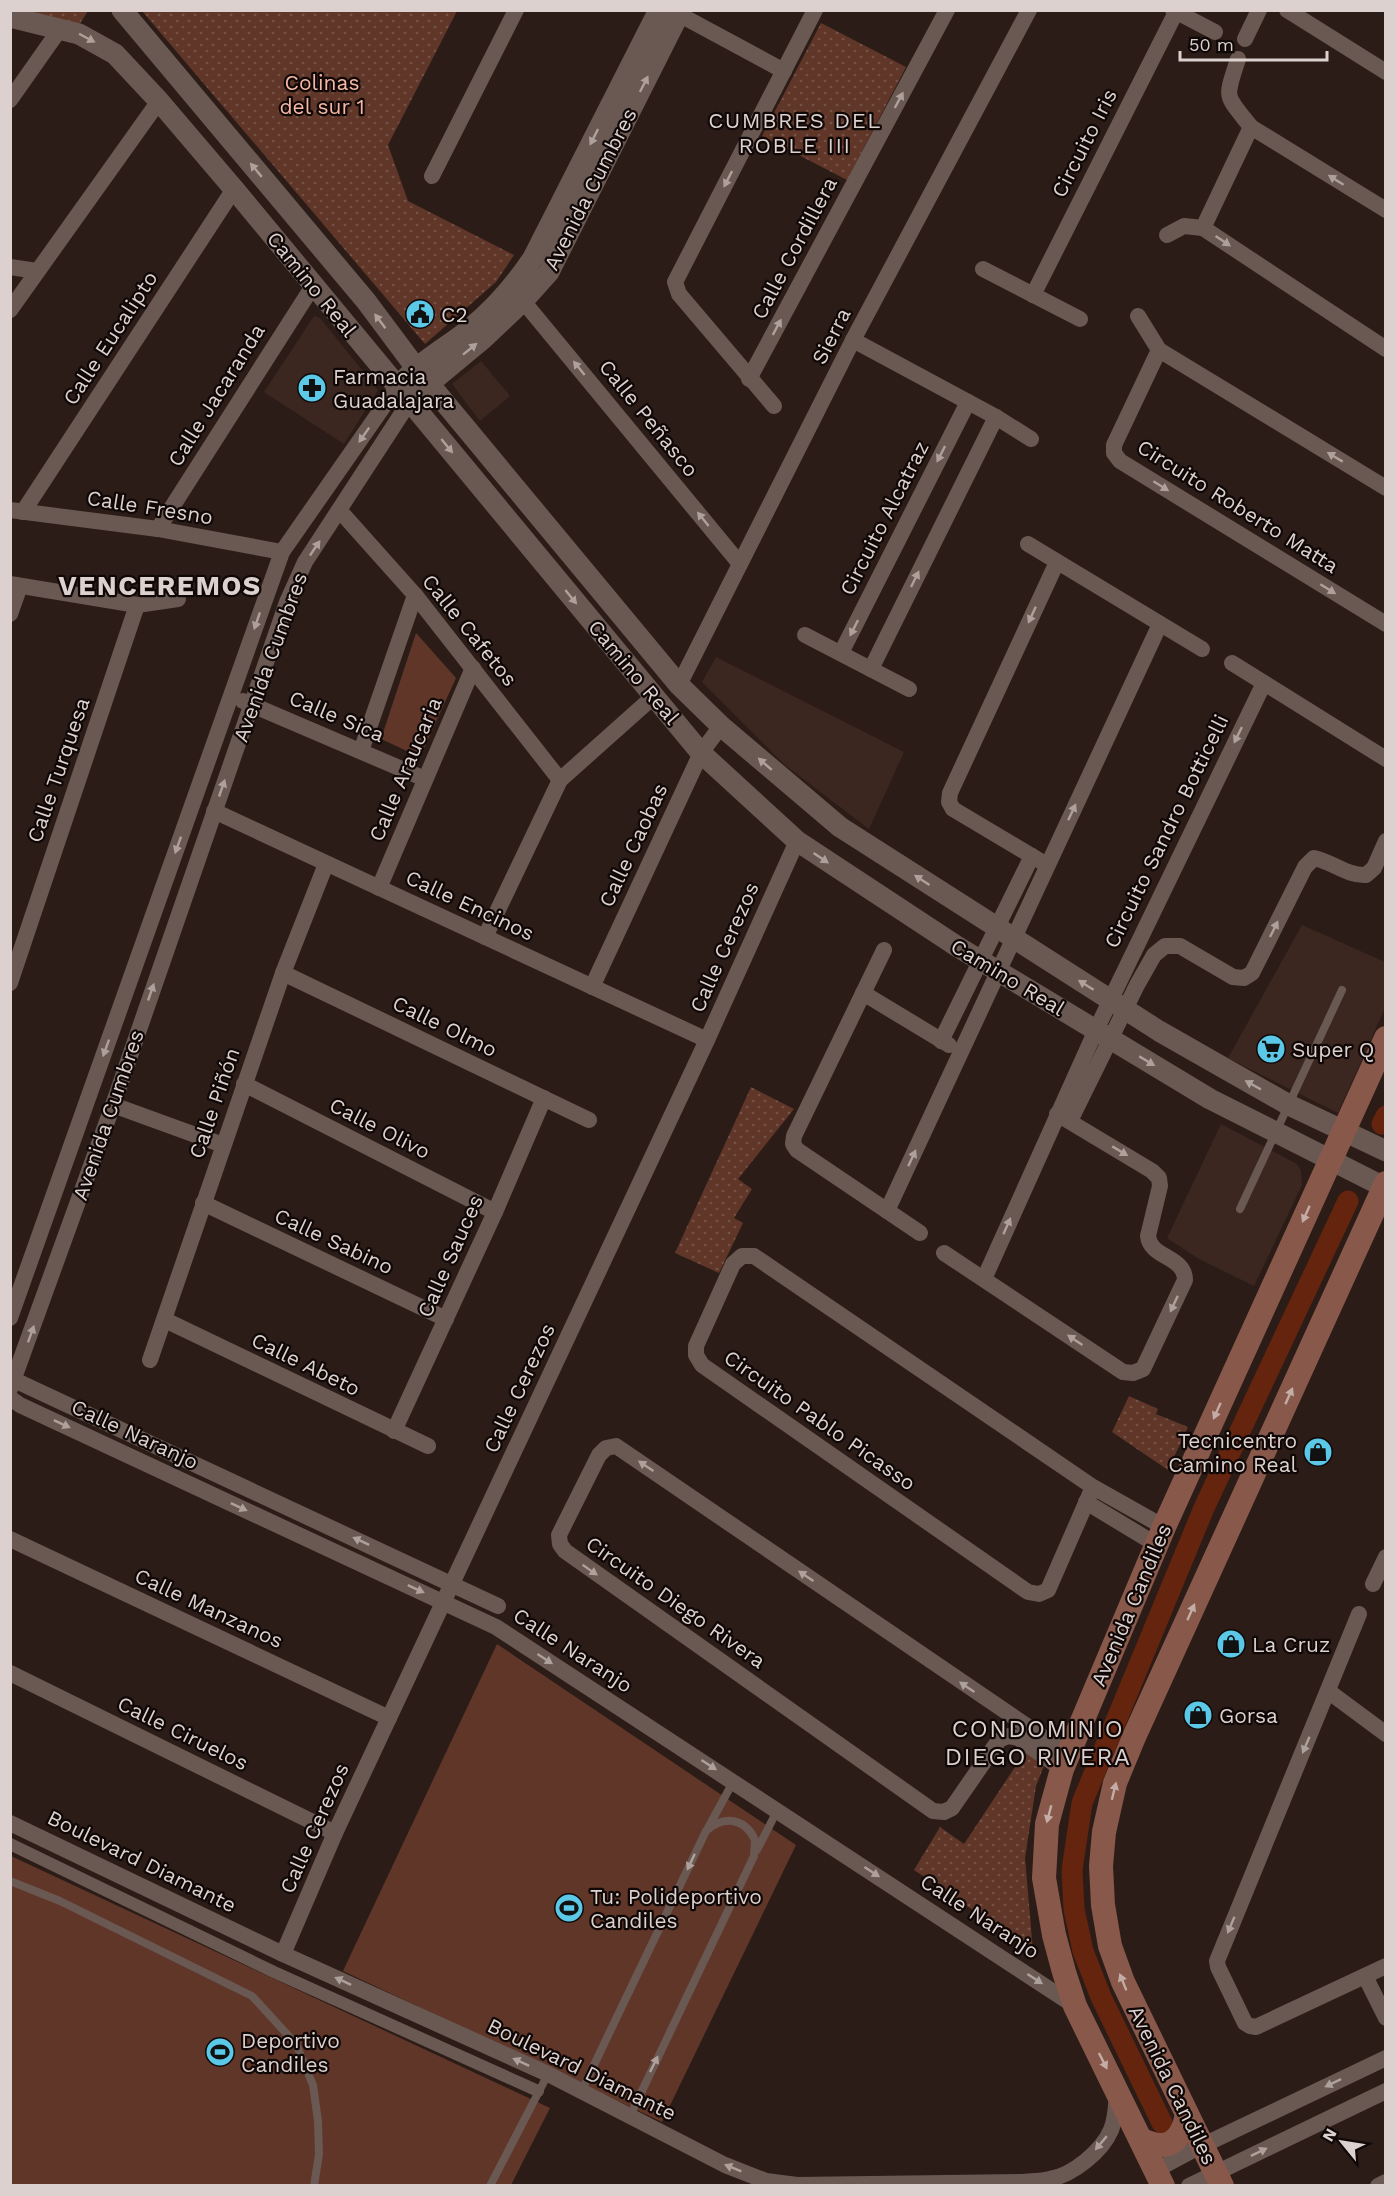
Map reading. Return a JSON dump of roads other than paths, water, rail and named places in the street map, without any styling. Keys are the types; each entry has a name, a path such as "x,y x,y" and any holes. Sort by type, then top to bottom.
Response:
{"main road":[{"name":"Avenida Candiles","path":"1160,2174 1075,2006 1054,1935 1044,1878 1047,1824 1065,1762 1160,1536 1386,1038"},
{"name":"Avenida Candiles","path":"1215,2178 1198,2148 1187,2115 1123,1982 1110,1946 1103,1905 1101,1866 1104,1832 1115,1784 1134,1737 1385,1186"},
{"path":"1142,2140 1155,2145 1165,2145 1173,2141 1180,2134 1187,2115"}],"street":[{"name":"Camino Real","path":"122,10 366,301 422,375 679,685 721,726 840,827 1005,933 1225,1070 1289,1105 1386,1151"},
{"path":"432,176 516,10"},
{"path":"774,406 679,294 675,282 815,10"},
{"name":"Calle Cordillera","path":"749,379 947,10"},
{"name":"Sierra","path":"679,685 853,340 1029,10"},
{"path":"1245,39 1259,10"},
{"path":"1287,10 1386,72"},
{"name":"Avenida Cumbres","path":"10,1318 282,552 404,394 511,290 533,258 673,11"},
{"name":"Avenida Cumbres","path":"422,375 483,339 523,301 549,272 673,11"},
{"path":"673,11 784,71"},
{"name":"Circuito Iris","path":"1033,295 1174,11 1215,32"},
{"name":"Camino Real","path":"10,17 80,34 115,54 159,101 234,189 701,753 797,841 989,966 1210,1099 1275,1134 1385,1186"},
{"path":"10,100 60,29"},
{"path":"1238,59 1227,93 1230,101 1251,126 1386,210"},
{"path":"10,310 159,101"},
{"path":"1203,228 1251,126"},
{"name":"Calle Eucalipto","path":"16,511 234,189"},
{"path":"1167,235 1184,226 1203,228 1386,349"},
{"path":"10,267 37,271"},
{"path":"983,268 1080,320"},
{"name":"Calle Jacaranda","path":"158,529 313,286"},
{"name":"Calle Peñasco","path":"523,301 740,564"},
{"path":"1138,316 1159,350 1386,488"},
{"path":"853,340 996,417 1031,439"},
{"name":"Circuito Roberto Matta","path":"1159,350 1114,445 1114,453 1120,461 1386,624"},
{"name":"Avenida Cumbres","path":"12,1382 113,1105 287,602 305,562 340,511 404,394"},
{"name":"Circuito Alcatraz","path":"841,653 968,402"},
{"path":"871,669 996,417"},
{"name":"Calle Fresno","path":"16,511 158,529 282,552"},
{"name":"Calle Cafetos","path":"340,511 415,595 560,780"},
{"path":"1028,544 1202,649"},
{"path":"1047,865 953,809 949,802 950,794 1057,562"},
{"path":"10,614 15,585 137,605 178,599"},
{"path":"362,751 415,595"},
{"name":"Calle Turquesa","path":"10,983 137,605"},
{"path":"941,1041 989,966 1005,933 1047,865 1160,624"},
{"path":"805,635 909,689"},
{"path":"1232,663 1386,759"},
{"name":"Calle Araucaria","path":"379,888 473,668"},
{"name":"Circuito Sandro Botticelli","path":"1118,1005 1264,683"},
{"path":"485,937 560,780 653,697"},
{"name":"Calle Sica","path":"230,698 251,704 425,779"},
{"name":"Calle Caobas","path":"592,987 701,753 721,726"},
{"name":"Calle Encinos","path":"214,811 707,1040"},
{"name":"Calle Cerezos","path":"283,1954 335,1833 707,1040 797,841"},
{"name":"Circuito Sandro Botticelli","path":"1118,1005 1154,955 1165,946 1180,946 1233,977 1244,978 1252,973 1305,867 1314,858 1326,860 1354,876 1366,875 1374,868 1386,841"},
{"path":"1005,933 1032,856"},
{"name":"Calle Piñón","path":"150,1360 283,974 326,864"},
{"path":"884,950 794,1136 794,1144 797,1150 920,1233"},
{"path":"887,1211 961,1052 989,966"},
{"name":"Calle Olmo","path":"283,974 589,1120"},
{"path":"863,993 961,1052"},
{"path":"984,1280 1118,1005"},
{"name":"Calle Olivo","path":"244,1084 495,1212"},
{"name":"Calle Sauces","path":"394,1431 495,1212 544,1098"},
{"path":"113,1105 223,1145"},
{"path":"944,1253 1123,1372 1133,1373 1143,1369 1185,1280 1185,1272 1180,1265 1148,1242 1160,1186 1159,1178 1152,1171 1064,1118"},
{"name":"Calle Sabino","path":"203,1203 446,1319"},
{"name":"Circuito Pablo Picasso","path":"1090,1495 1048,1590 1039,1594 1028,1592 702,1365 696,1355 696,1346 733,1264 742,1256 754,1256 1090,1495 1160,1536"},
{"name":"Calle Abeto","path":"165,1320 428,1446"},
{"name":"Calle Naranjo","path":"12,1382 498,1606"},
{"name":"Calle Naranjo","path":"10,1398 20,1405 496,1627 778,1809 1075,2006"},
{"name":"Circuito Diego Rivera","path":"616,1446 1065,1762 1018,1738 1008,1736 999,1740 952,1808 944,1812 933,1811 565,1551 560,1544 559,1535 598,1455 606,1448 616,1446"},
{"name":"Calle Manzanos","path":"10,1539 389,1718"},
{"path":"1373,1584 1384,1563"},
{"path":"1359,1614 1217,1960 1218,1967 1245,2023 1250,2026 1261,2026 1385,1966"},
{"name":"Calle Ciruelos","path":"10,1673 335,1833"},
{"path":"1329,1691 1386,1734"},
{"name":"Boulevard Diamante","path":"10,1822 283,1954 548,2074 725,2165 766,2181 797,2185 1022,2182 1052,2179 1066,2174 1102,2145 1111,2130 1116,2114 1117,2089"},
{"name":"Boulevard Diamante","path":"10,1844 274,1972 538,2091"},
{"path":"1365,1976 1386,2018"},
{"path":"1160,2174 1198,2148 1386,2058"},
{"path":"1189,2186 1215,2178 1386,2091"},
{"path":"1378,2186 1386,2182"}],"lane":[{"path":"1240,1209 1342,990"},
{"path":"581,2092 706,1831 733,1781"},
{"path":"629,2117 778,1809"},
{"path":"706,1831 722,1821 734,1820 742,1823 755,1840 754,1856"},
{"path":"10,1881 60,1901 252,1996 296,2044 313,2085 318,2121 319,2154 314,2186"},
{"path":"490,2186 548,2074"}],"waterway":[{"path":"1382,1124 1386,1116"},
{"path":"1162,2123 1101,1997 1083,1951 1074,1909 1072,1870 1082,1803 1204,1508 1348,1201"}],"place":[{"name":"C2","path":"420,314"},
{"name":"Farmacia Guadalajara","path":"312,388"},
{"name":"Super Q","path":"1271,1049"},
{"name":"Tecnicentro Camino Real","path":"1318,1452"},
{"name":"La Cruz","path":"1231,1644"},
{"name":"Gorsa","path":"1198,1715"},
{"name":"Tu: Polideportivo Candiles","path":"569,1908"},
{"name":"Deportivo Candiles","path":"220,2052"}],"district":[{"name":"CUMBRES DEL ROBLE III","path":"795,132"},
{"name":"VENCEREMOS","path":"160,586"},
{"name":"CONDOMINIO DIEGO RIVERA","path":"1038,1743"}],"park label":[{"name":"Colinas del sur 1","path":"322,94"}]}
